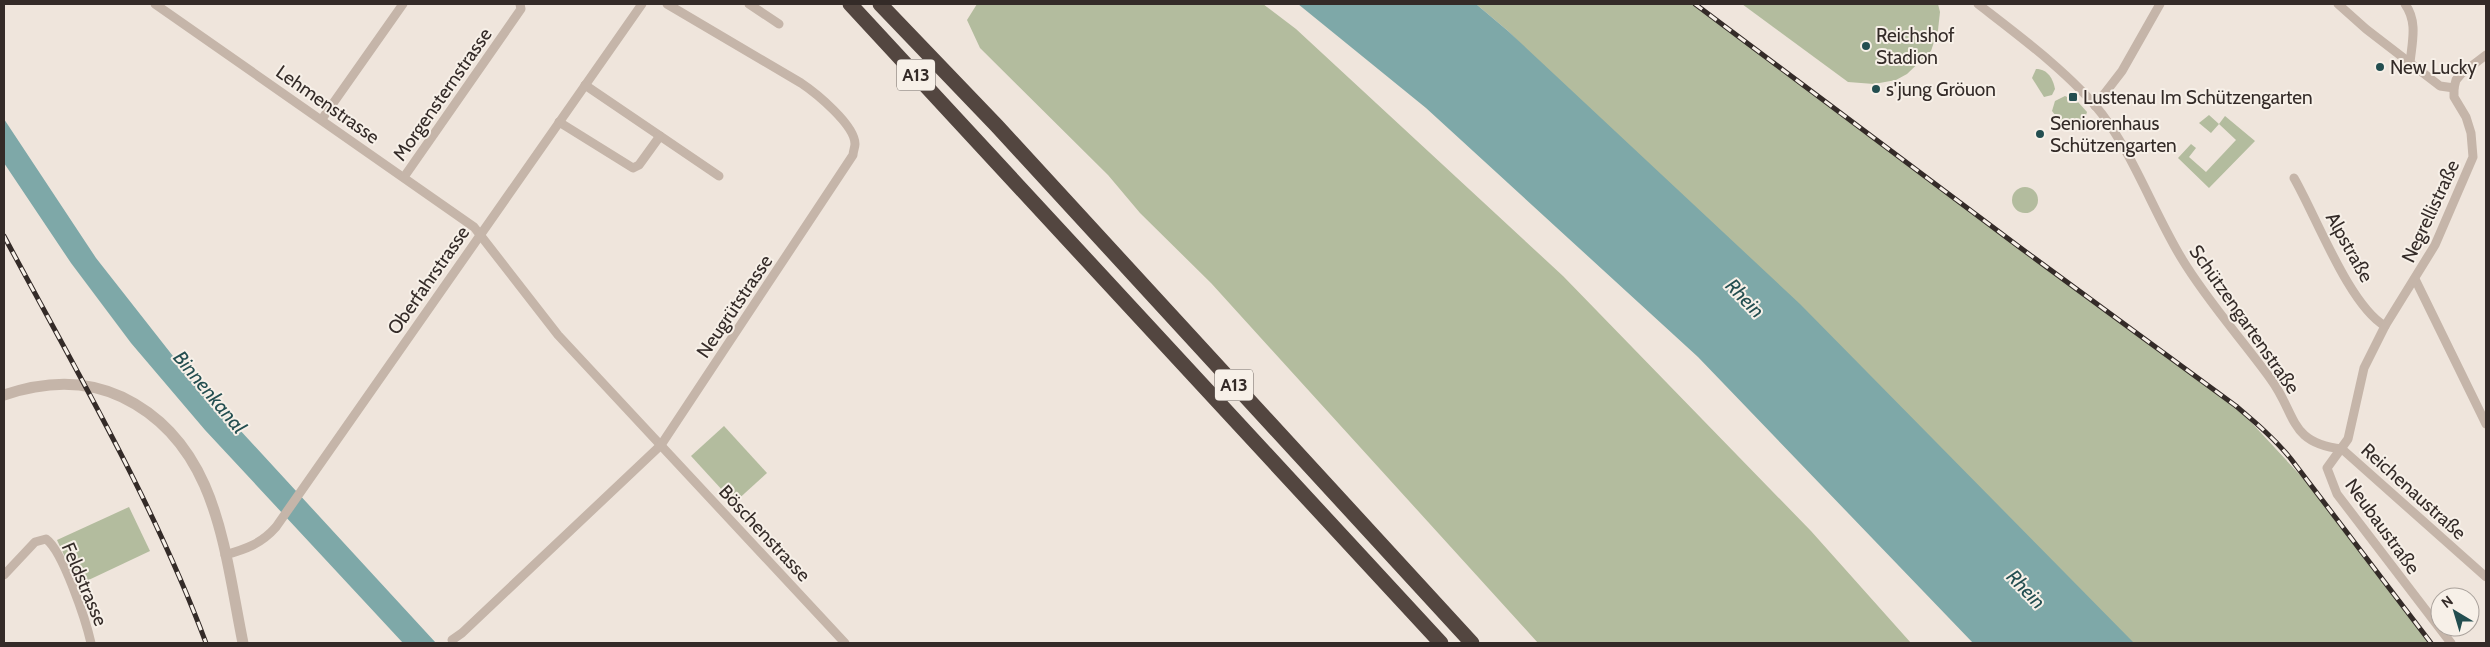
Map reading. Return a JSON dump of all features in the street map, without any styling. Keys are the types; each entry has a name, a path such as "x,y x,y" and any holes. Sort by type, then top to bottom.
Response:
{"highway":[{"name":"A13","path":"850,4 1441,643"},
{"name":"A13","path":"880,4 1004,133 1472,643"}],"street":[{"name":"Lehmenstrasse","path":"155,4 404,177 474,227 479,235"},
{"path":"322,119 403,4"},
{"name":"Morgensternstrasse","path":"404,177 521,8 520,4"},
{"name":"Oberfahrstrasse","path":"225,555 244,550 261,542 276,527 642,4"},
{"name":"Neugrütstrasse","path":"452,640 462,634 661,445 852,155 855,143 851,131 814,92 667,4"},
{"path":"750,4 779,24"},
{"name":"Schützengartenstraße","path":"1978,4 2069,79 2095,106 2119,142 2183,260 2207,297 2283,395 2294,425 2305,436 2319,445 2342,449"},
{"path":"2095,106 2122,71 2160,4"},
{"path":"2338,4 2440,86 2454,88 2456,80 2461,74 2486,55"},
{"path":"2405,4 2410,11 2414,26 2410,63"},
{"path":"585,85 719,176"},
{"name":"Negrellistraße","path":"2342,449 2348,439 2364,368 2385,326 2435,246 2473,157 2471,133 2466,117 2454,97 2454,88"},
{"path":"559,122 633,168 639,165 660,136"},
{"name":"Alpstraße","path":"2294,178 2330,250 2354,291 2378,322 2385,326"},
{"name":"Böschenstrasse","path":"479,235 558,335 845,643"},
{"name":"Negrellistraße","path":"2415,279 2486,424"},
{"path":"4,395 40,386 65,384 90,387 113,393 143,407 160,420 192,458 211,499 225,555 243,643"},
{"name":"Reichenaustraße","path":"2342,449 2486,577"},
{"name":"Neubaustraße","path":"2342,449 2328,468 2337,494 2451,643"},
{"name":"Feldstrasse","path":"4,575 34,542 46,539 58,552 92,643"}],"green space":[{"path":"977,4 1263,4 1296,29 1563,276 1811,531 1911,643 1538,643 1211,283 1140,213 1108,175 980,48 967,20"},
{"path":"1476,4 1692,4 2236,406 2325,502 2431,643 2131,643 1508,31"},
{"name":"Reichshof Stadion","path":"1742,4 1938,4 1940,12 1938,30 1931,51 1907,74 1896,80 1874,84 1848,82"},
{"path":"2036,69 2044,71 2051,78 2055,89 2052,95 2044,97 2032,78"},
{"path":"2065,96 2078,102 2087,112 2084,120 2078,124 2071,126 2063,125 2052,111 2055,101"},
{"path":"2209,115 2219,124 2211,133 2199,123"},
{"path":"2225,116 2255,141 2209,188 2178,158 2191,144 2196,148 2189,157 2206,172 2236,140 2219,124"},
{"path":"2025,187 2034,191 2038,200 2034,209 2025,213 2016,209 2012,200 2016,191"},
{"path":"724,426 767,473 734,503 691,456"},
{"path":"129,507 150,551 78,585 57,540"}],"water":[{"name":"Rhein","path":"1298,4 1476,4 1508,31 1800,304 2134,643 1973,643 1698,357 1426,108"},
{"path":"4,119 96,258 180,365 436,643 403,643 205,430 131,343 71,263 4,163"}],"railway":[{"path":"1695,4 2251,419 2291,459 2431,643"},
{"path":"4,236 138,487 185,590 206,643"}],"place":[{"name":"Reichshof Stadion","path":"1866,46"},
{"name":"New Lucky","path":"2380,67"},
{"name":"s'jung Gröuon","path":"1876,89"},
{"name":"Lustenau Im Schützengarten","path":"2073,97"},
{"name":"Seniorenhaus Schützengarten","path":"2040,134"}],"water label":[{"name":"Binnenkanal","path":"210,392"}]}
